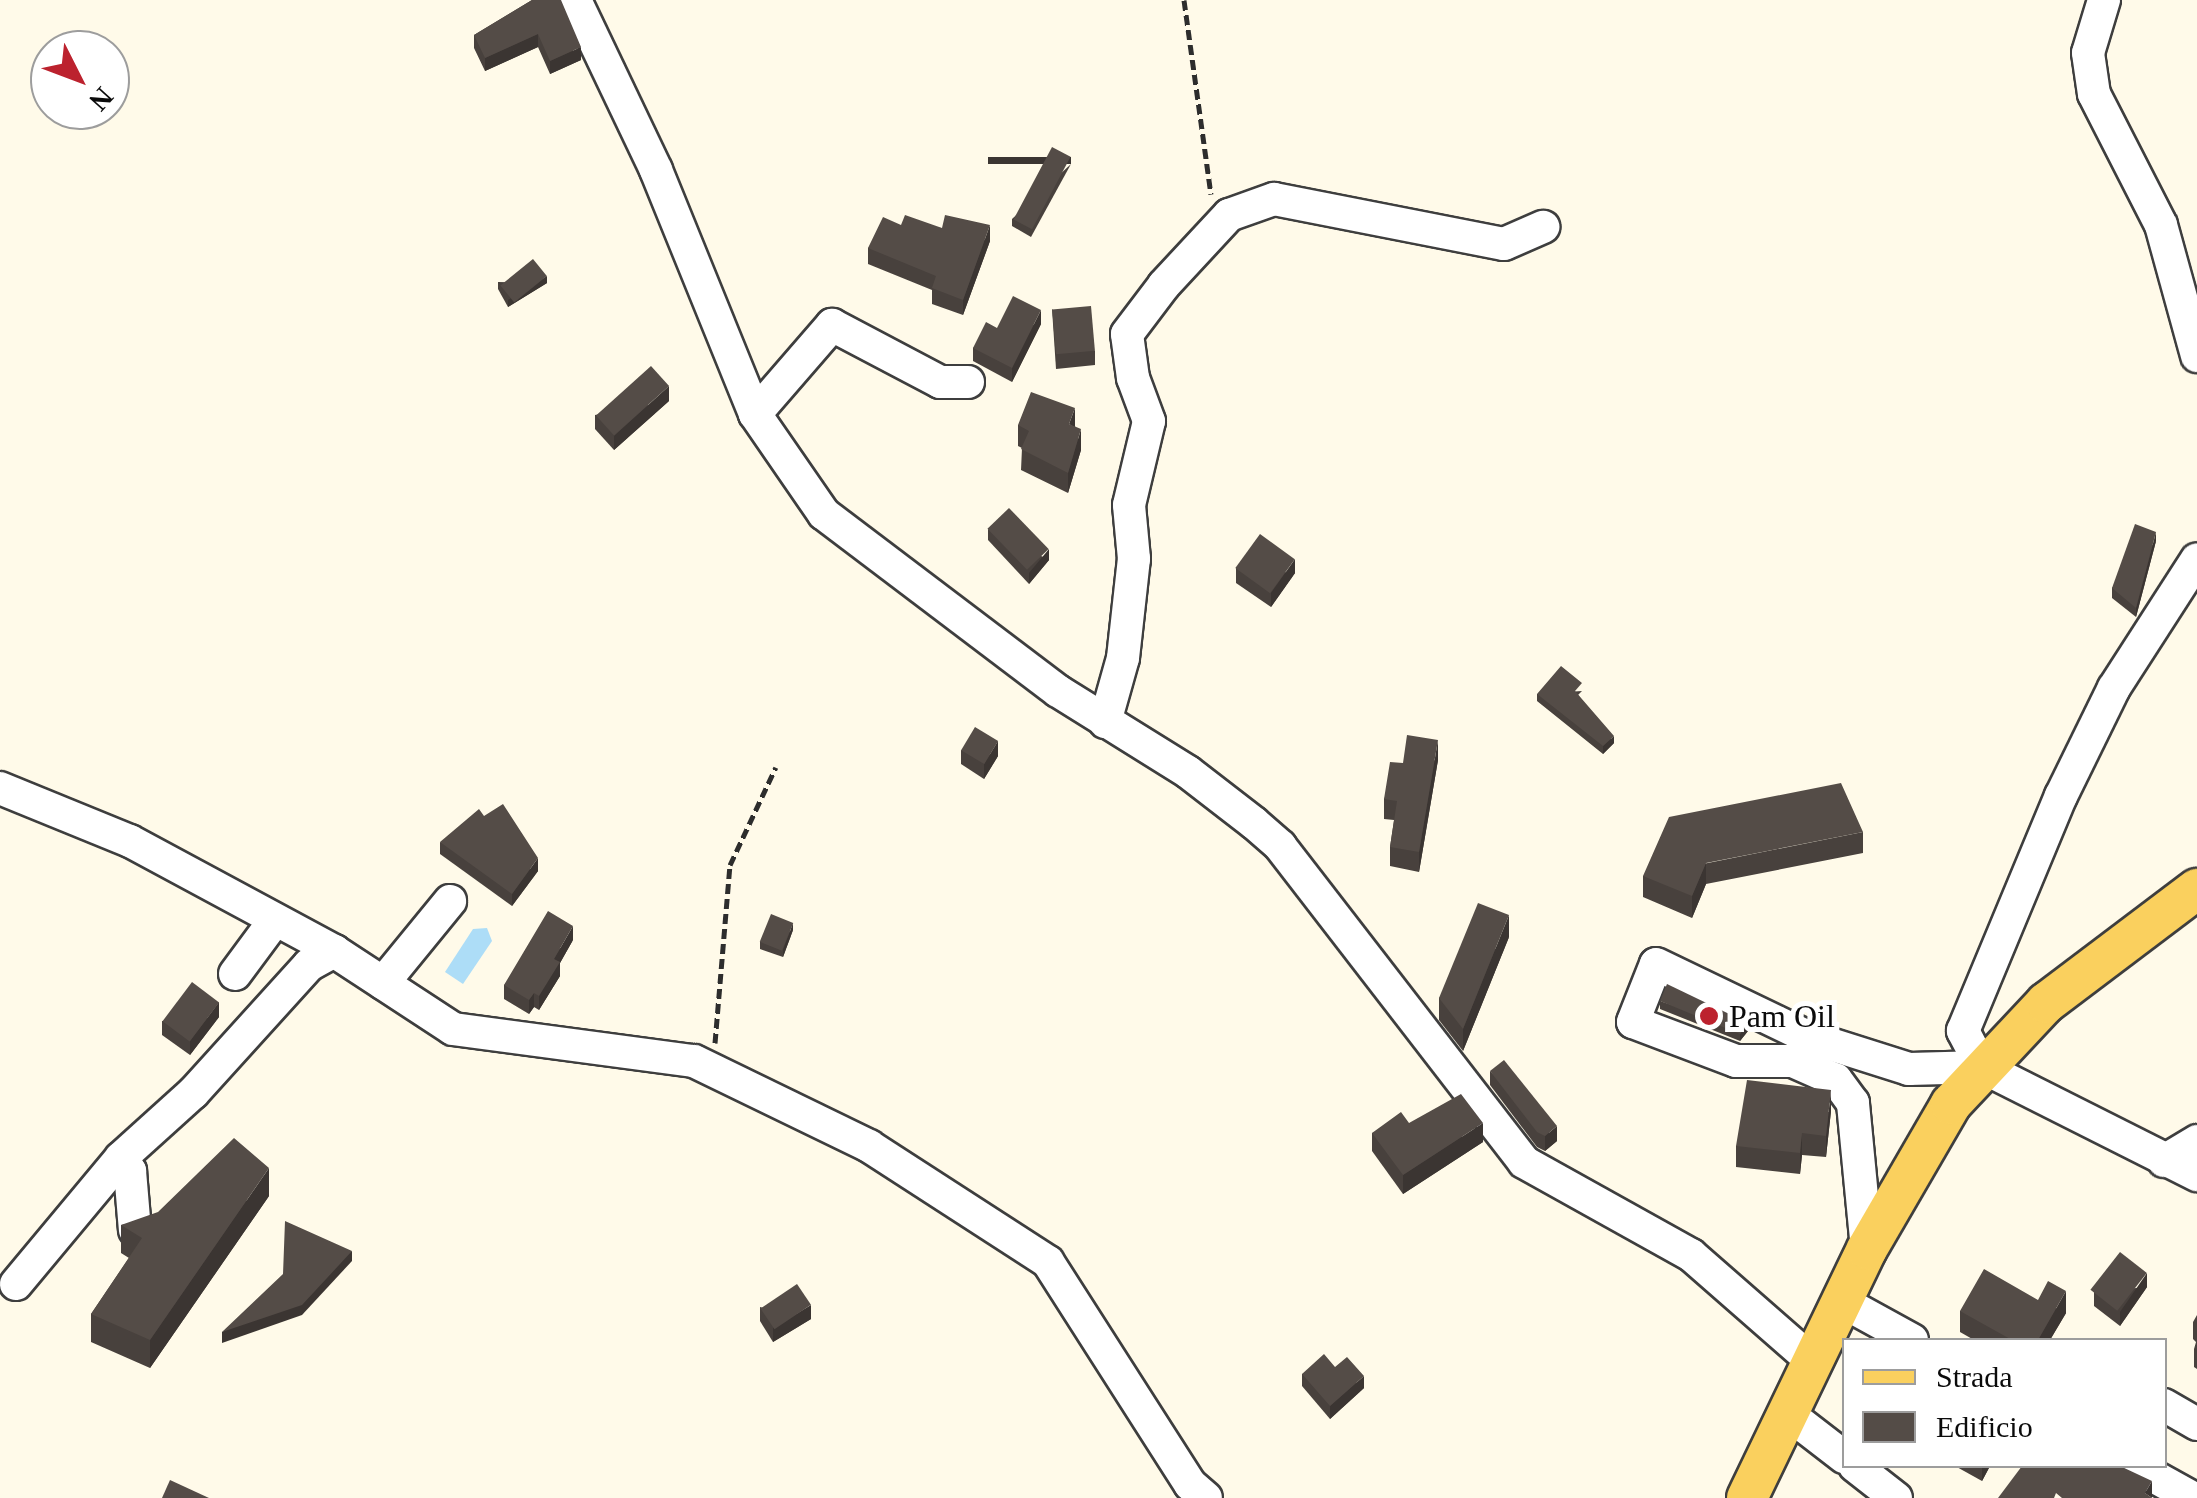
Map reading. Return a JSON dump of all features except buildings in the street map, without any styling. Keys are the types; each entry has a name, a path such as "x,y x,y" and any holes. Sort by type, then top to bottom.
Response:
{"main road":[{"path":"1747,1498 1910,1167 1982,1068 2070,982 2197,889"}],"street":[{"path":"575,0 634,119 755,414 824,514 857,545 965,616 1105,722 1188,772 1280,846 1524,1162 1691,1255 1812,1362"},
{"path":"2104,0 2088,53 2094,94 2161,225 2197,356"},
{"path":"1105,722 1123,658 1134,559 1129,505 1149,421 1132,378 1127,334 1229,215 1274,199 1504,244 1543,227"},
{"path":"755,414 832,325 940,382 968,382"},
{"path":"1982,1068 1963,1031 2046,830 2114,688 2197,559"},
{"path":"0,788 130,841 334,951 453,1029 694,1061 869,1146 1048,1262 1190,1484 1206,1498"},
{"path":"382,984 450,901"},
{"path":"235,974 276,920"},
{"path":"16,1284 122,1158 194,1093 309,965 334,951"},
{"path":"1867,1250 1853,1103 1836,1080 1793,1061 1736,1061 1632,1022 1656,964 1808,1037 1892,1064 1982,1068 2197,1175"},
{"path":"1853,1103 1892,1064"},
{"path":"2164,1161 2197,1141"},
{"path":"1857,1146 1875,1164 1910,1167"},
{"path":"122,1158 130,1171 135,1230"},
{"path":"1841,1301 1908,1338"},
{"path":"2167,1406 2197,1424"},
{"path":"1787,1413 1842,1456"},
{"path":"1858,1468 1888,1488"},
{"path":"2140,1468 2188,1489"}],"path":[{"path":"1184,0 1214,232"},
{"path":"712,1070 730,865 776,767"}],"water":[{"path":"487,928 492,941 463,984 445,972 473,929"}],"place":[{"name":"Pam Oil","path":"1709,1016"}]}
